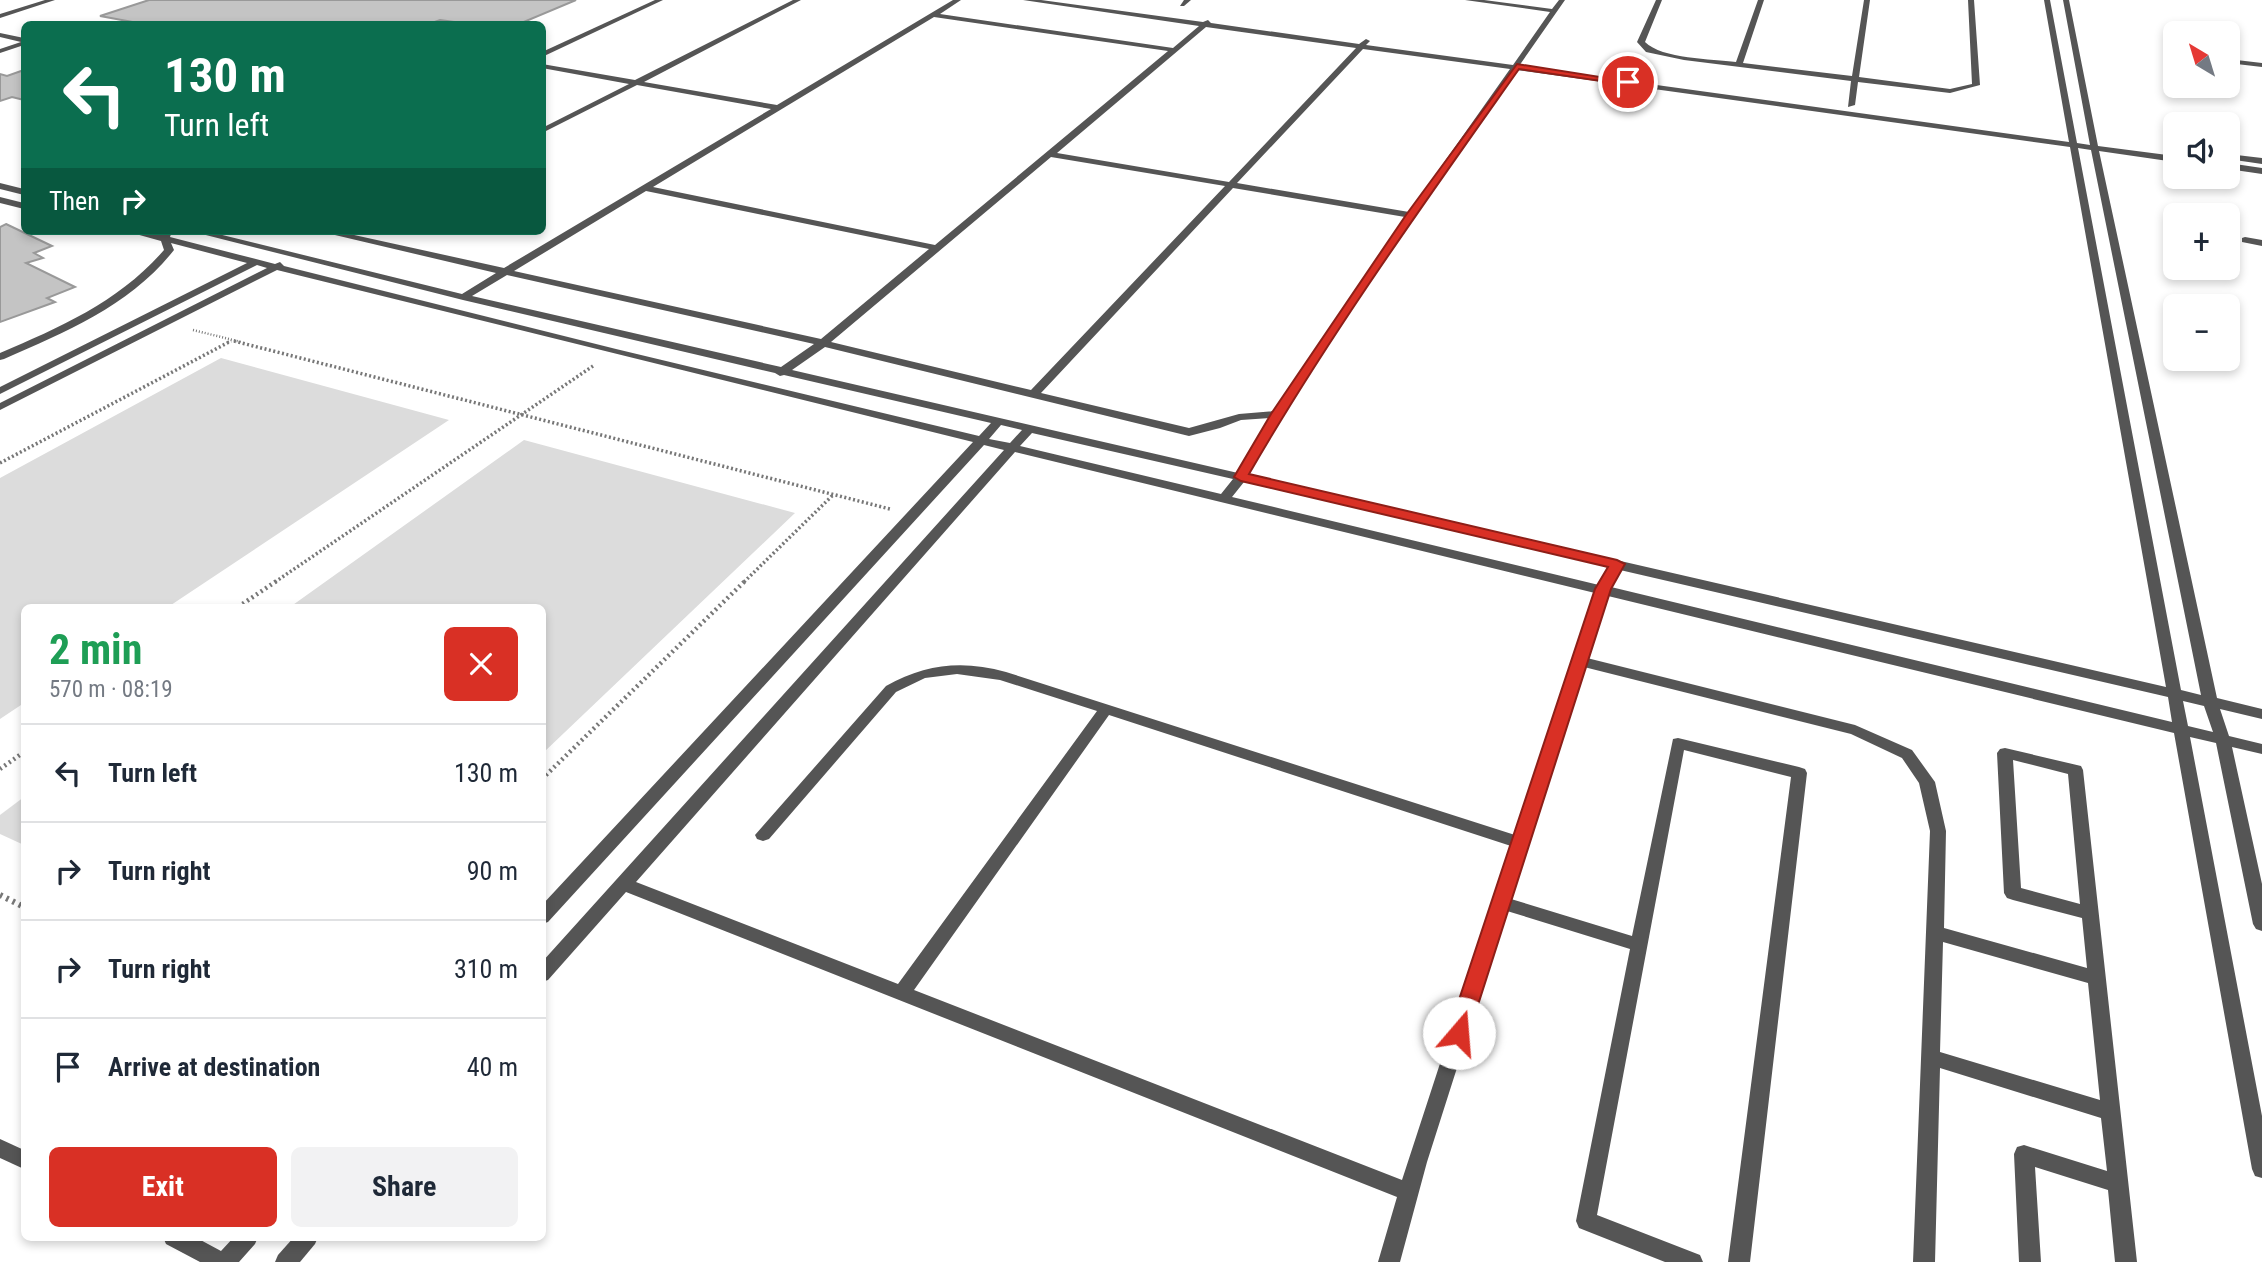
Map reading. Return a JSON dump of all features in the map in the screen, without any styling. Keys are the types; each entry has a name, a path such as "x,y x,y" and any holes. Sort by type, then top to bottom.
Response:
{"lane":[{"path":"0,9 31,0"},
{"path":"0,16 52,0"},
{"path":"546,45 646,0"},
{"path":"546,53 660,0"},
{"path":"546,129 798,0"},
{"path":"463,298 958,0"},
{"path":"1026,0 1208,22 2094,143 2163,148"},
{"path":"1071,0 1092,1 1208,22"},
{"path":"1468,0 1555,11"},
{"path":"1225,497 1241,477 1278,414 1411,215 1562,0"},
{"path":"1659,0 1643,35 1642,46 1648,50 1684,58 1950,91 1976,86 1971,0"},
{"path":"1740,65 1761,0"},
{"path":"1851,105 1867,0"},
{"path":"2047,0 2262,1169"},
{"path":"2066,0 2210,701 2223,740 2262,924"},
{"path":"933,15 1174,50"},
{"path":"762,387 823,343 1208,22"},
{"path":"0,35 21,40"},
{"path":"0,51 21,42"},
{"path":"1034,394 1364,43"},
{"path":"2240,62 2262,65"},
{"path":"1519,64 1851,105 2071,140"},
{"path":"546,67 780,108"},
{"path":"2094,143 2163,157"},
{"path":"1050,154 1411,215"},
{"path":"2240,158 2262,161"},
{"path":"2240,168 2262,171"},
{"path":"0,186 21,190"},
{"path":"646,188 937,248"},
{"path":"0,200 21,205"},
{"path":"0,357 65,329 125,292 161,261 169,250 166,235 255,262 615,352 2262,749"},
{"path":"210,235 463,298 1000,420 2262,714"},
{"path":"354,235 823,343 1189,432 1239,417 1278,414"},
{"path":"2245,240 2262,243"},
{"path":"0,391 274,252"},
{"path":"0,407 295,257"},
{"path":"546,913 1000,420"},
{"path":"546,971 1030,428"},
{"path":"1390,1262 1408,1192 1579,661 1603,589 1617,564"},
{"path":"1579,661 1855,730 1907,754 1927,782 1938,831 1924,1262"},
{"path":"763,835 891,689 937,668 1001,675 1521,843"},
{"path":"902,993 1105,709"},
{"path":"1692,1262 1586,1221 1678,743 1799,773 1739,1262"},
{"path":"2090,913 2013,893 2005,753 2075,770 2090,913 2096,978 2126,1262"},
{"path":"624,884 1408,1192"},
{"path":"1501,903 1640,944"},
{"path":"1934,932 2096,978"},
{"path":"1931,1057 2110,1112"},
{"path":"0,1148 21,1158"},
{"path":"2030,1262 2024,1154 2118,1184"},
{"path":"181,1241 223,1262 244,1241"},
{"path":"286,1262 304,1241"}],"path":[{"path":"165,323 913,515"},
{"path":"0,463 233,340"},
{"path":"242,604 615,352"},
{"path":"546,775 834,494"},
{"path":"0,769 21,754"},
{"path":"0,895 21,906"}],"shaded area":[{"path":"221,358 449,420 173,604 21,604 21,705 0,719 0,478"},
{"path":"524,440 795,513 546,750 546,604 294,604"},
{"path":"21,799 21,844 0,834 0,815"}],"building":[{"path":"149,0 576,0 526,21 127,21 100,16"},
{"path":"21,71 21,99 12,97 0,101 0,74 7,76"},
{"path":"6,224 21,231 21,235 29,235 52,246 34,253 43,258 26,263 75,287 47,298 55,302 0,322 0,227"}],"route":[{"path":"1459,1033 1603,589 1617,564 1241,477 1278,414 1411,215 1517,66 1628,82"}]}
